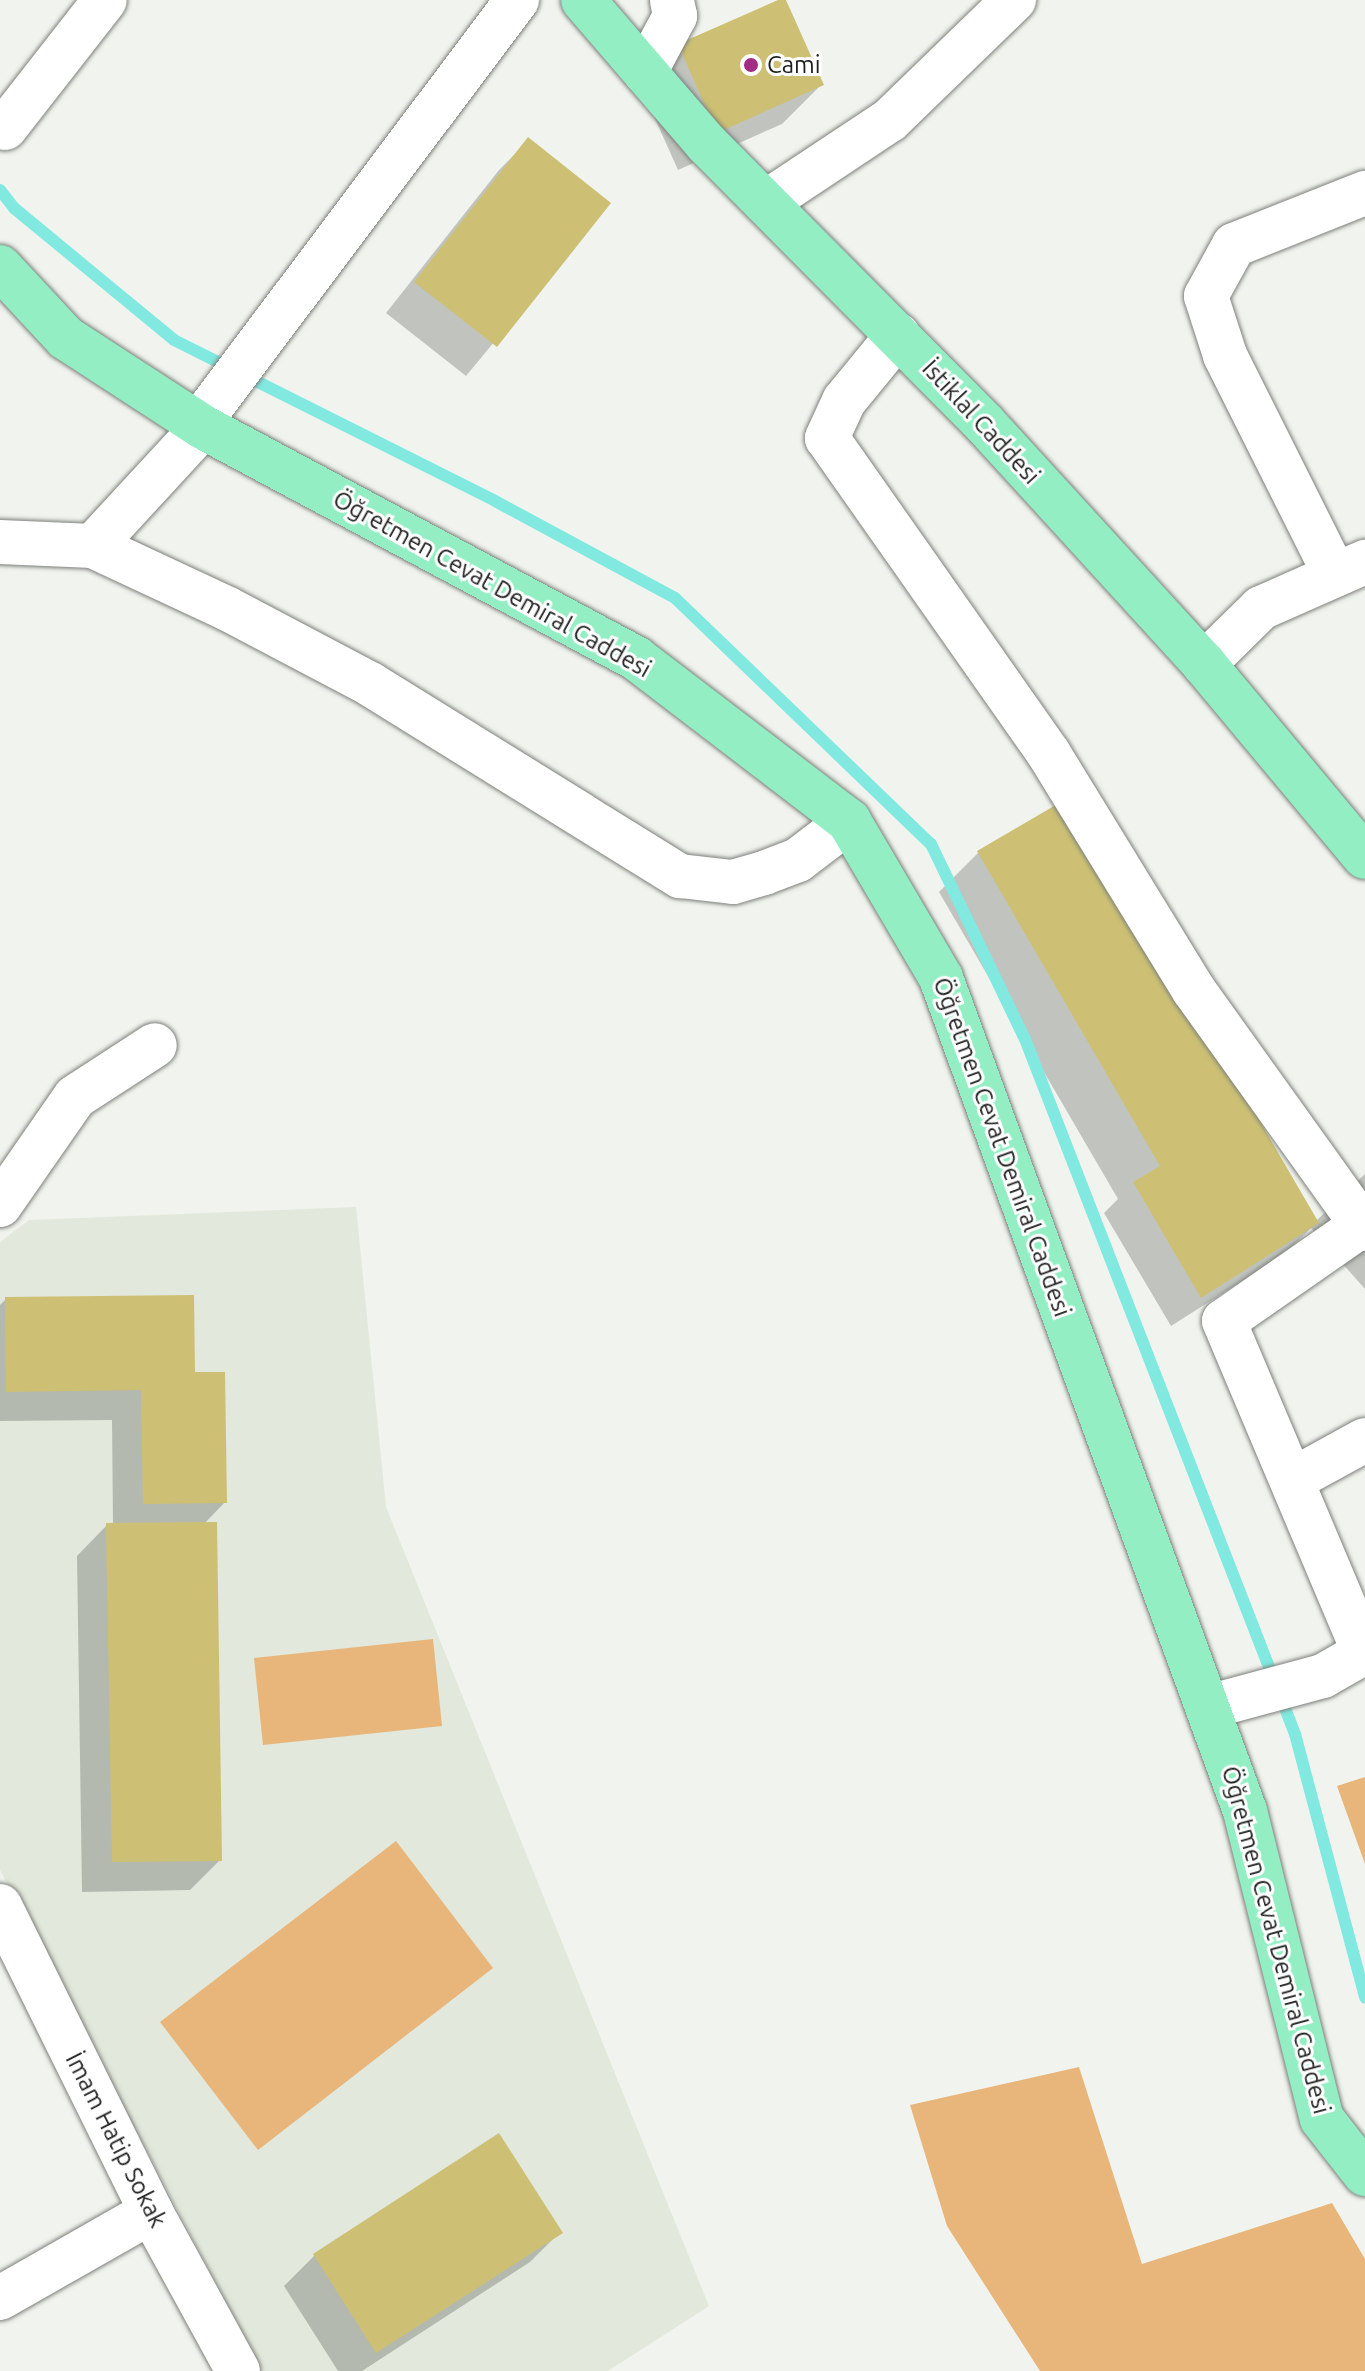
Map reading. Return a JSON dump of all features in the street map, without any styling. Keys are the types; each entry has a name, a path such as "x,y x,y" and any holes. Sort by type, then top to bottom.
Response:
{"main road":[{"name":"İstiklal Caddesi","path":"583,0 707,144 768,201 898,335 1204,664 1365,857"},
{"name":"Öğretmen Cevat Demiral Caddesi","path":"0,267 66,338 637,659 849,821 941,978 1228,1702 1245,1811 1322,2119 1365,2174"}],"street":[{"path":"5,128 105,0"},
{"path":"93,546 208,416 244,370 517,0"},
{"path":"645,72 675,16 672,0"},
{"path":"768,201 890,120 1014,0"},
{"path":"1204,664 1261,608 1350,568 1225,355 1206,296 1234,245 1365,193"},
{"path":"898,335 844,401 827,438 1049,754 1193,989 1364,1227 1224,1321 1365,1652 1323,1676 1228,1702"},
{"path":"0,542 93,546 370,684 680,876 733,882 764,873 798,860 849,821"},
{"path":"0,1205 75,1097 155,1045"},
{"path":"1292,1480 1365,1440"},
{"name":"İmam Hatip Sokak","path":"0,1906 151,2212 238,2371"},
{"path":"0,2298 151,2212"}],"shaded area":[{"path":"356,1207 386,1507 709,2306 608,2371 262,2371 0,1870 0,1242 29,1220"},
{"path":"433,1639 442,1726 263,1745 254,1658"},
{"path":"1365,1777 1365,1864 1337,1786"},
{"path":"396,1841 493,1968 258,2150 160,2022"},
{"path":"1079,2067 1142,2264 1332,2203 1365,2259 1365,2371 1040,2371 947,2226 910,2105"}],"building":[{"name":"Cami","path":"778,0 786,0 824,85 717,133 678,44"},
{"path":"528,137 611,203 497,347 414,282"},
{"path":"1071,796 1319,1223 1201,1298 1133,1182 1160,1166 977,851"},
{"path":"194,1295 195,1372 225,1372 227,1503 143,1504 141,1390 6,1392 5,1297"},
{"path":"217,1522 222,1861 112,1862 106,1523"},
{"path":"499,2133 563,2233 376,2353 313,2254"}],"waterway":[{"path":"0,190 14,208 174,340 495,501 675,598 931,844 1025,1039 1295,1734 1365,1998"}],"place":[{"name":"Cami","path":"751,65"}]}
